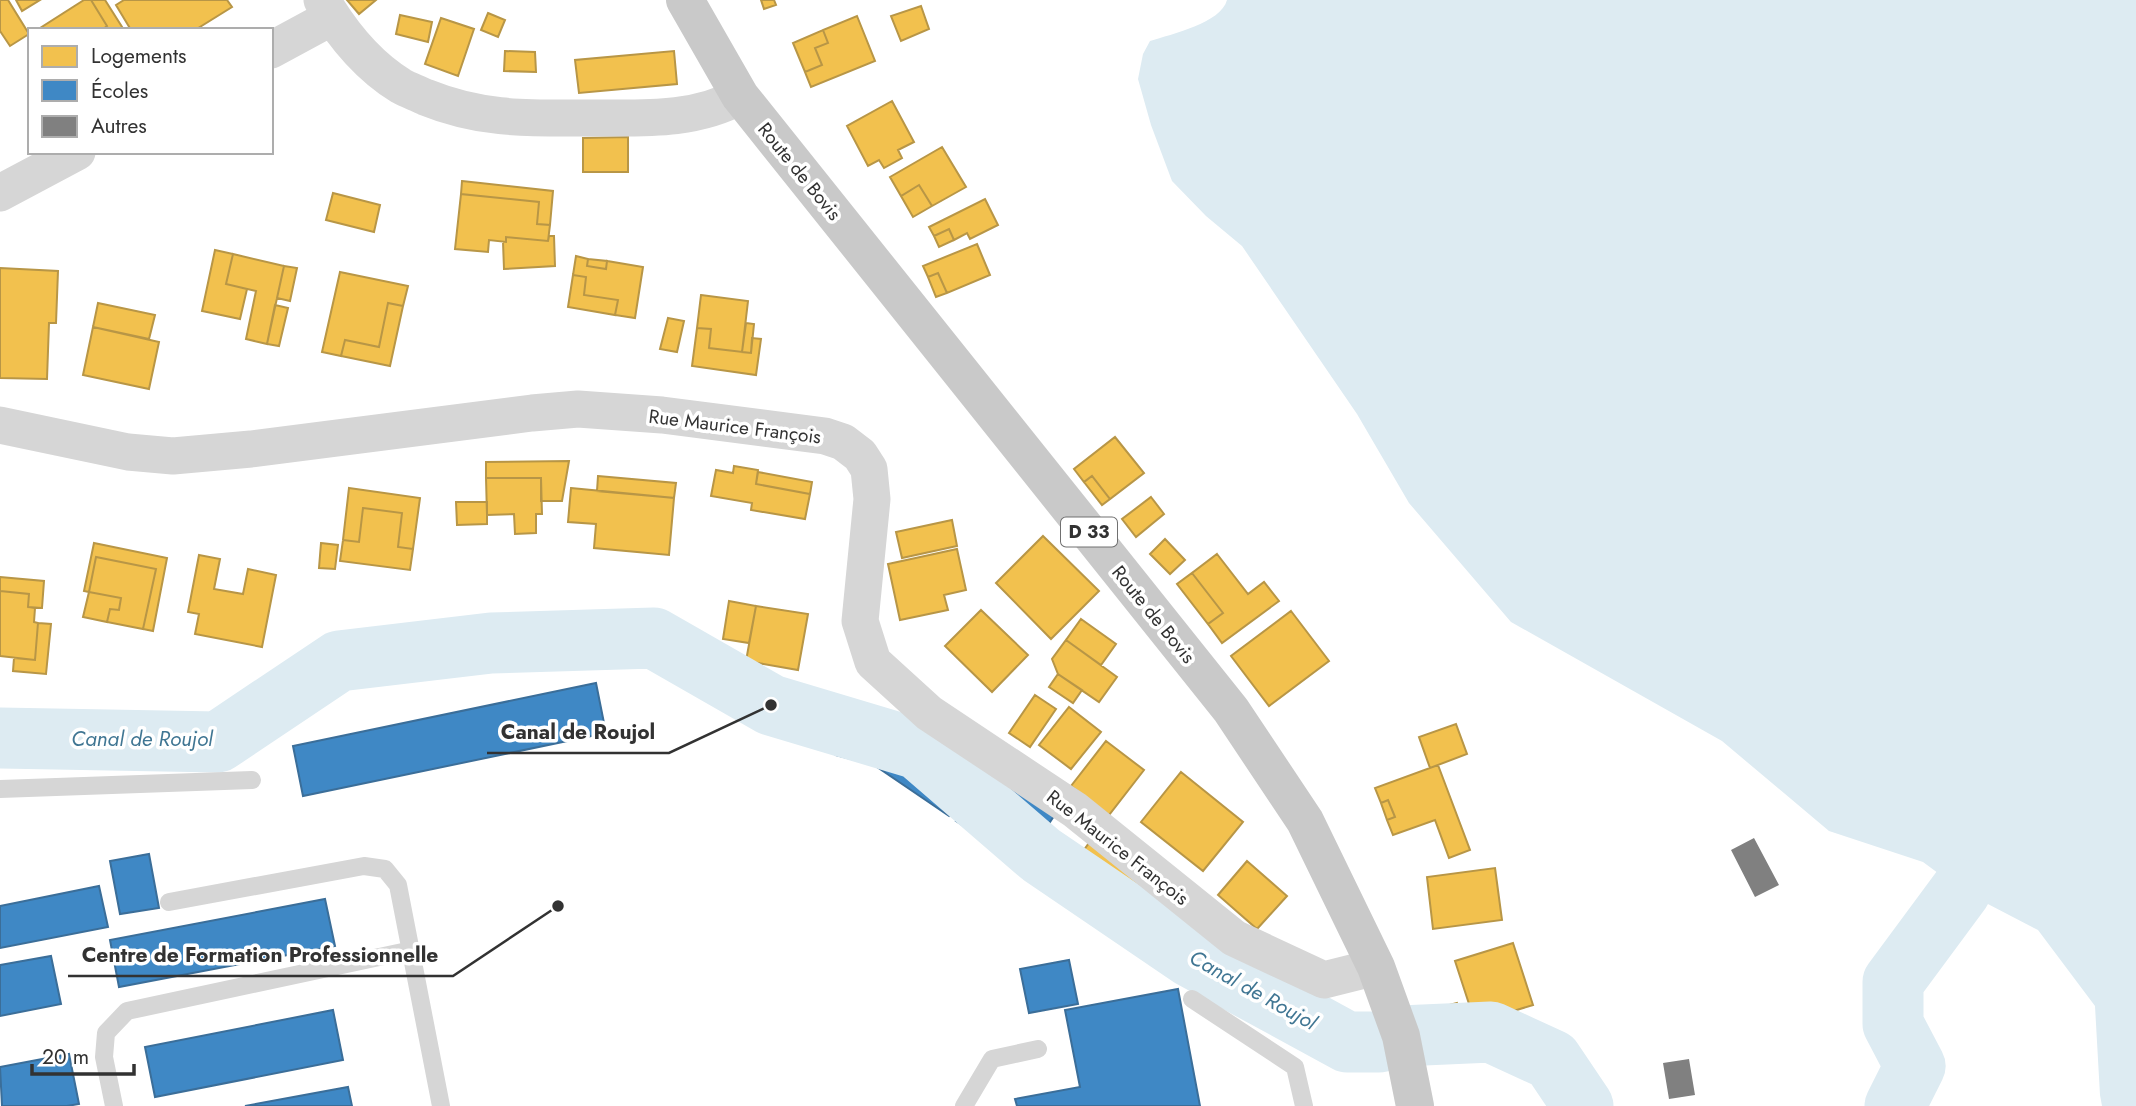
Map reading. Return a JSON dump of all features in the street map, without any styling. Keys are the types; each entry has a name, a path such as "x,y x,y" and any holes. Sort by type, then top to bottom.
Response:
{"main road":[{"name":"Route de Bovis","path":"685,0 740,96 1231,710 1305,821 1376,967 1401,1036 1415,1106"}],"street":[{"path":"273,49 327,9 358,51 402,87 465,111 509,118 645,118 696,113 740,96"},
{"path":"0,193 73,154"},
{"name":"Rue Maurice François","path":"0,425 128,452 173,456 578,409 662,415 825,436 843,442 860,455 869,469 873,499 860,621 873,662 929,713 1075,810 1234,938 1324,979 1376,967"}],"lane":[{"path":"0,789 252,780"},
{"path":"169,902 364,866 385,869 398,885 441,1106"},
{"path":"114,1106 104,1057 106,1033 127,1011 412,950"},
{"path":"1192,999 1294,1067 1304,1106"},
{"path":"964,1106 992,1059 1038,1049"}],"shaded area":[{"path":"1227,0 2136,0 2136,1106 2102,1106 2095,1006 2038,930 1961,890 1923,862 1829,831 1722,741 1511,622 1409,503 1357,414 1242,246 1206,216 1172,181 1151,125 1138,79 1143,54 1150,41 1206,21 1223,8"}],"building: Logements":[{"path":"0,0 8,0 28,35 10,46 0,31"},
{"path":"16,0 40,0 22,11"},
{"path":"84,0 91,0 107,26 104,28 40,28"},
{"path":"91,0 105,0 123,28 104,28 107,26"},
{"path":"124,0 227,0 232,7 198,28 130,28 116,5"},
{"path":"347,0 376,0 359,14"},
{"path":"761,0 774,0 776,5 764,9"},
{"path":"921,6 929,29 901,41 891,16"},
{"path":"488,13 505,20 498,37 481,30"},
{"path":"400,15 432,22 428,42 396,34"},
{"path":"857,16 875,61 811,87 805,72 822,65 815,48 828,43 823,30"},
{"path":"441,18 474,29 458,76 425,64"},
{"path":"823,30 828,43 815,48 822,65 805,72 793,43"},
{"path":"505,51 535,52 536,72 504,71"},
{"path":"674,51 677,84 579,93 575,60"},
{"path":"892,101 914,142 898,150 902,158 884,168 879,160 868,166 847,126"},
{"path":"628,137 628,172 583,172 583,138"},
{"path":"942,147 966,187 932,206 919,185 901,196 890,177"},
{"path":"462,181 553,191 550,225 537,224 539,202 461,194"},
{"path":"919,185 932,206 913,217 901,196"},
{"path":"333,193 380,205 374,232 326,220"},
{"path":"461,194 539,202 537,224 550,225 548,241 506,237 506,242 489,240 488,252 455,249"},
{"path":"985,199 998,225 970,239 967,233 954,240 949,229 934,236 929,227"},
{"path":"949,229 954,240 939,247 934,236"},
{"path":"549,236 554,236 555,266 504,269 503,242 506,242 506,237 548,241"},
{"path":"977,244 990,275 947,293 938,273 928,277 923,266"},
{"path":"215,250 233,254 226,284 247,289 240,319 202,311"},
{"path":"233,254 284,266 267,344 246,339 256,291 226,284"},
{"path":"576,256 588,259 587,266 606,269 607,261 643,267 635,318 615,315 618,300 584,295 586,277 573,275"},
{"path":"588,259 607,261 606,269 587,266"},
{"path":"284,266 297,268 290,301 277,298"},
{"path":"0,268 58,271 56,323 49,323 47,379 0,378"},
{"path":"340,272 408,286 403,306 388,303 379,347 345,340 341,356 322,352"},
{"path":"938,273 947,293 936,297 928,277"},
{"path":"573,275 586,277 584,295 618,300 615,315 568,307"},
{"path":"701,295 748,301 742,352 709,348 711,329 697,328"},
{"path":"98,303 155,315 149,339 93,327"},
{"path":"388,303 403,306 390,366 341,356 345,340 379,347"},
{"path":"275,305 288,308 279,346 267,344"},
{"path":"668,318 684,321 677,352 660,349"},
{"path":"746,323 754,324 751,353 742,352"},
{"path":"93,327 159,342 149,389 83,375"},
{"path":"697,328 711,329 709,348 751,353 752,338 761,339 756,375 692,366"},
{"path":"1115,437 1144,473 1110,499 1092,476 1084,482 1074,469"},
{"path":"569,461 562,501 541,501 541,478 486,478 486,462"},
{"path":"734,466 758,470 756,484 810,494 805,519 751,510 752,503 711,496 716,470 733,473"},
{"path":"758,472 812,482 810,494 756,484"},
{"path":"598,476 676,483 674,498 597,491"},
{"path":"1092,476 1110,499 1102,505 1084,482"},
{"path":"486,478 541,478 542,514 536,514 536,533 515,534 514,514 487,515"},
{"path":"349,488 420,498 413,549 398,547 402,513 363,508 359,542 343,540"},
{"path":"571,488 674,498 669,555 594,548 596,524 568,522"},
{"path":"1151,497 1164,514 1136,537 1122,519"},
{"path":"456,502 487,502 487,524 457,525"},
{"path":"363,508 402,513 398,547 413,549 410,570 340,561 343,540 359,542"},
{"path":"952,520 957,546 902,558 896,532"},
{"path":"1043,536 1099,591 1051,639 996,583"},
{"path":"1165,539 1185,560 1170,574 1150,554"},
{"path":"94,543 167,558 153,631 143,629 156,569 96,557 89,592 84,591"},
{"path":"321,543 338,545 335,569 319,568"},
{"path":"957,549 966,590 944,595 948,610 900,620 888,564"},
{"path":"1217,554 1248,594 1264,582 1279,601 1222,643 1208,624 1223,613 1192,573"},
{"path":"199,555 220,559 214,589 243,594 248,569 276,575 262,647 195,634 199,614 188,612"},
{"path":"96,557 156,569 143,629 107,622 110,609 119,610 121,598 89,592"},
{"path":"1192,573 1223,613 1208,624 1177,584"},
{"path":"0,577 44,581 42,608 28,607 29,594 0,591"},
{"path":"0,591 29,594 28,607 35,608 34,622 38,623 35,660 0,656"},
{"path":"89,592 121,598 119,610 110,609 107,622 83,617"},
{"path":"729,601 756,606 749,643 723,639"},
{"path":"756,606 808,614 798,670 746,661"},
{"path":"981,610 1028,655 992,692 945,646"},
{"path":"1291,611 1329,661 1269,706 1231,656"},
{"path":"1081,619 1116,644 1101,665 1066,640"},
{"path":"38,623 51,624 46,674 13,671 14,658 35,660"},
{"path":"1066,640 1117,677 1099,702 1058,674 1052,659"},
{"path":"1058,674 1082,690 1073,703 1049,687"},
{"path":"1035,695 1056,709 1030,747 1009,733"},
{"path":"1069,707 1101,732 1071,769 1039,745"},
{"path":"1456,724 1467,754 1430,768 1419,737"},
{"path":"1106,741 1144,770 1109,815 1071,786"},
{"path":"1438,765 1470,850 1449,858 1435,820 1393,835 1387,820 1395,817 1388,800 1381,803 1375,788"},
{"path":"1181,772 1243,822 1203,871 1141,822"},
{"path":"1388,800 1395,817 1387,820 1381,803"},
{"path":"1089,843 1150,887 1130,913 1070,869"},
{"path":"1247,861 1287,896 1257,929 1218,895"},
{"path":"1495,868 1502,920 1433,929 1427,877"},
{"path":"1513,943 1533,1005 1471,1024 1465,1009 1470,1007 1455,961"},
{"path":"1457,1003 1465,1029 1431,1039 1423,1012"}],"building: Écoles":[{"path":"596,683 606,733 303,796 293,746"},
{"path":"859,711 968,790 949,816 874,765 836,755"},
{"path":"988,773 1054,816 1022,864 956,821"},
{"path":"149,854 159,908 120,914 110,861"},
{"path":"99,886 108,927 0,948 0,906"},
{"path":"325,899 335,946 119,987 110,940"},
{"path":"1171,911 1207,933 1183,972 1146,949"},
{"path":"1216,952 1289,992 1272,1023 1198,983"},
{"path":"51,956 61,1004 0,1016 0,965"},
{"path":"1069,960 1078,1004 1029,1013 1020,969"},
{"path":"1178,989 1200,1106 1017,1106 1015,1099 1080,1087 1065,1010"},
{"path":"333,1010 343,1060 155,1097 145,1047"},
{"path":"69,1054 79,1104 2,1106 0,1067"},
{"path":"348,1087 352,1106 245,1106"}],"building: Autres":[{"path":"1754,838 1779,885 1755,897 1731,850"},
{"path":"1689,1059 1695,1095 1669,1099 1663,1063"}],"waterway":[{"name":"Canal de Roujol","path":"0,738 218,742 339,661 491,643 654,638 771,705 918,749 1041,855 1191,957 1347,1042 1379,1042 1401,1036 1491,1032 1552,1060 1583,1106"},
{"name":"Canal de Roujol","path":"1895,1106 1915,1066 1893,1024 1893,982 1961,890"}],"place":[{"name":"Canal de Roujol","path":"771,705"},
{"name":"Centre de Formation Professionnelle","path":"558,906"}]}
